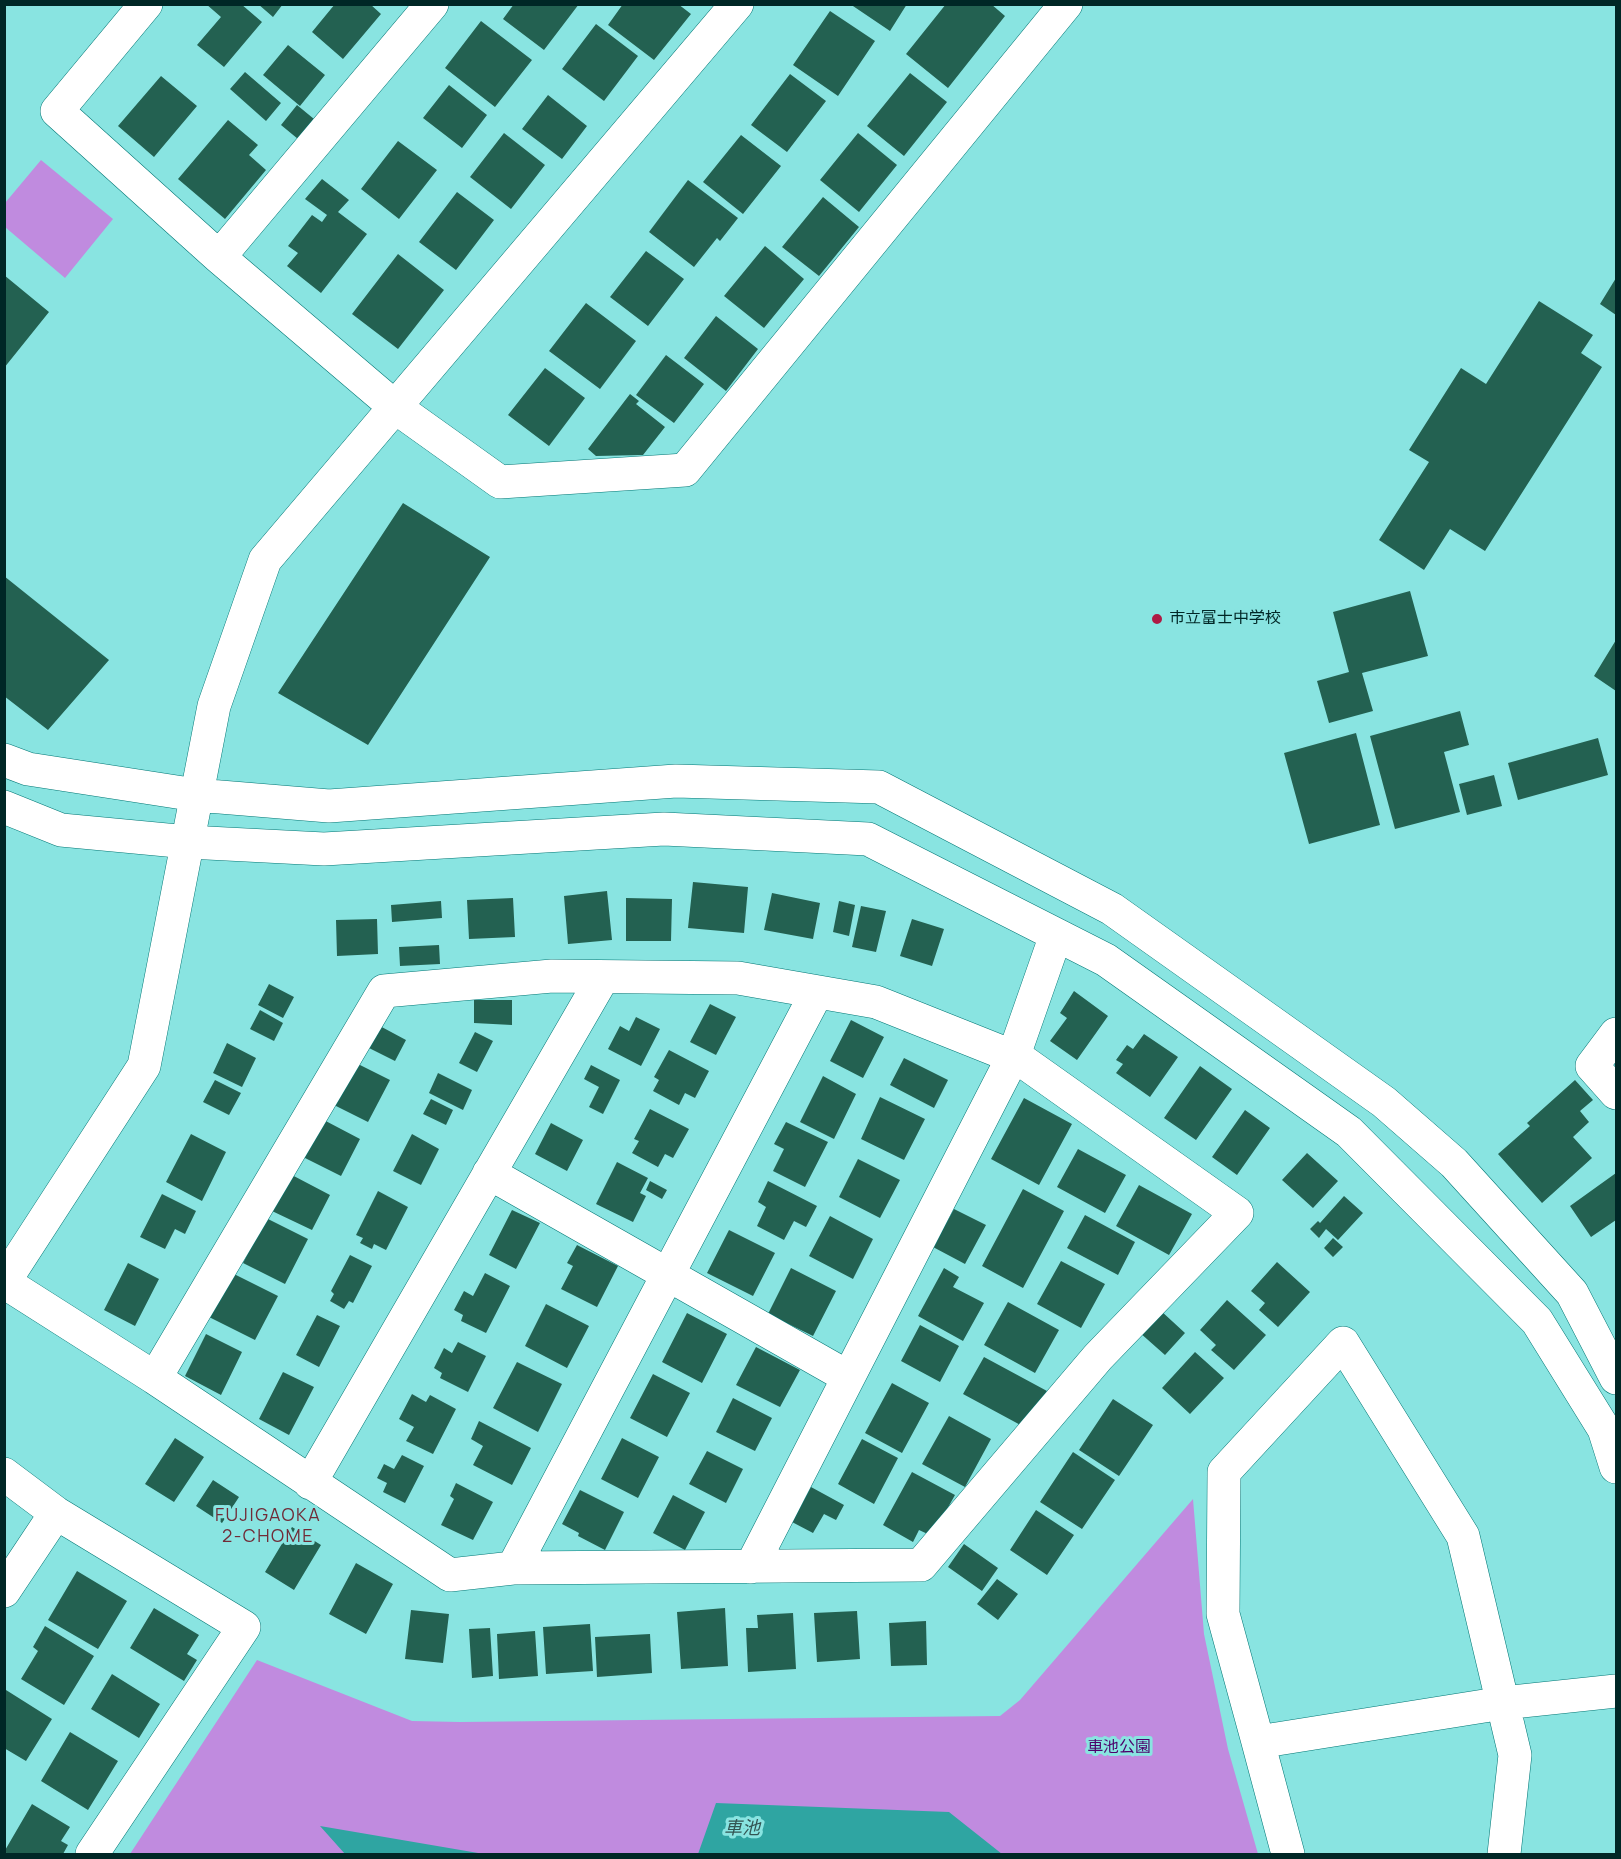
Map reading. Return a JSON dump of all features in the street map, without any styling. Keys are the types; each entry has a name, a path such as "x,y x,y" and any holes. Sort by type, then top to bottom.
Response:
{"street":[{"path":"146,4 57,111 219,257 395,407 500,482 685,470 1060,7"},
{"path":"219,257 432,4"},
{"path":"154,1378 384,991 552,976 738,978 876,1002 1014,1055 1237,1213 1098,1357 921,1565 513,1568 450,1575 154,1378 4,1282 144,1066 214,706 265,560 737,4"},
{"path":"4,760 28,769 196,795 329,806 676,781 879,787 1112,909 1384,1102 1454,1163 1572,1293 1617,1378"},
{"path":"4,807 61,830 188,842 324,849 664,829 868,839 1106,960 1349,1132 1538,1321 1604,1430 1617,1467"},
{"path":"751,1567 1014,1055 1056,936"},
{"path":"310,1483 603,977"},
{"path":"513,1568 817,992"},
{"path":"1617,1034 1592,1066 1617,1093"},
{"path":"489,1173 848,1377"},
{"path":"1288,1854 1223,1614 1224,1472 1343,1343 1463,1536 1515,1755 1504,1854"},
{"path":"4,1474 56,1513 244,1627 92,1854"},
{"path":"4,1591 56,1513"},
{"path":"1258,1742 1503,1702 1617,1691"}],"green space":[{"path":"41,160 113,219 65,278 5,227 5,203"},
{"name":"車池公園","path":"1193,1499 1204,1634 1228,1749 1258,1854 130,1854 257,1660 412,1721 1000,1716 1020,1700"}],"water":[{"name":"車池","path":"716,1803 949,1812 1002,1854 698,1854"},
{"path":"320,1826 484,1854 345,1854"}],"building":[{"path":"206,4 241,4 262,22 224,67 197,45 221,17"},
{"path":"258,4 283,4 273,17"},
{"path":"335,4 370,4 381,14 343,59 312,32"},
{"path":"514,4 579,4 544,50 503,19"},
{"path":"623,4 678,4 691,14 654,60 608,25"},
{"path":"850,4 907,4 890,31"},
{"path":"946,4 991,4 1005,16 948,88 906,54"},
{"path":"830,11 875,41 838,96 793,65"},
{"path":"481,21 532,60 495,107 445,68"},
{"path":"596,24 638,56 604,101 562,69"},
{"path":"288,45 325,75 300,106 263,75"},
{"path":"245,72 281,103 266,121 230,89"},
{"path":"910,73 947,102 904,156 867,126"},
{"path":"790,74 826,101 787,152 751,125"},
{"path":"161,76 197,106 154,157 118,126"},
{"path":"449,85 487,115 462,148 423,118"},
{"path":"548,95 587,126 562,159 522,129"},
{"path":"297,105 314,119 298,139 281,125"},
{"path":"228,120 258,145 249,155 266,170 225,219 178,179"},
{"path":"504,133 545,165 511,209 470,177"},
{"path":"858,133 897,165 859,212 820,180"},
{"path":"741,135 781,166 743,214 703,182"},
{"path":"398,141 437,170 399,219 361,189"},
{"path":"322,179 349,200 338,212 367,234 321,293 287,266 298,253 288,246 312,215 322,222 327,215 305,199"},
{"path":"688,180 738,218 720,241 717,238 694,267 649,232"},
{"path":"457,192 494,220 456,270 419,242"},
{"path":"823,197 859,227 819,276 782,247"},
{"path":"765,246 804,279 764,328 724,296"},
{"path":"646,251 684,279 648,326 610,297"},
{"path":"398,254 444,290 398,349 352,314"},
{"path":"4,275 49,312 4,368"},
{"path":"1616,278 1616,315 1600,304"},
{"path":"1539,301 1593,335 1581,353 1602,367 1485,551 1450,529 1424,570 1379,540 1429,462 1409,450 1461,368 1486,384"},
{"path":"586,303 636,341 600,389 549,351"},
{"path":"716,316 758,349 726,391 684,358"},
{"path":"666,355 704,384 674,423 636,395"},
{"path":"545,368 585,398 549,446 508,415"},
{"path":"630,394 639,401 636,404 665,427 643,455 596,456 588,449"},
{"path":"403,503 490,557 368,745 278,693"},
{"path":"4,576 109,660 48,730 4,696"},
{"path":"1410,591 1428,656 1362,673 1373,711 1329,723 1317,681 1349,672 1333,612"},
{"path":"1616,640 1616,691 1594,676"},
{"path":"1460,711 1469,745 1444,752 1460,812 1395,829 1370,736"},
{"path":"1356,733 1380,825 1309,844 1284,753"},
{"path":"1598,738 1608,775 1518,800 1508,763"},
{"path":"1494,775 1502,806 1467,815 1459,784"},
{"path":"693,882 748,887 744,933 688,928"},
{"path":"607,891 612,940 568,944 564,896"},
{"path":"772,893 820,903 813,939 764,930"},
{"path":"513,898 515,937 469,939 467,900"},
{"path":"626,898 672,899 671,941 626,941"},
{"path":"441,901 442,918 392,922 391,905"},
{"path":"839,901 855,905 849,936 833,932"},
{"path":"861,906 886,911 876,952 852,947"},
{"path":"377,919 378,954 337,956 336,920"},
{"path":"912,919 944,929 932,966 900,956"},
{"path":"439,945 440,964 400,966 399,947"},
{"path":"269,984 294,997 283,1018 258,1005"},
{"path":"1074,991 1108,1016 1077,1060 1050,1041 1067,1018 1060,1013"},
{"path":"474,1000 512,1000 512,1025 474,1023"},
{"path":"710,1004 736,1017 716,1055 690,1042"},
{"path":"260,1010 283,1023 274,1041 250,1029"},
{"path":"636,1017 660,1029 641,1066 608,1049 620,1026 629,1031"},
{"path":"851,1020 884,1037 863,1078 830,1061"},
{"path":"378,1025 406,1040 395,1061 367,1047"},
{"path":"475,1032 493,1041 477,1072 459,1063"},
{"path":"1144,1034 1178,1057 1150,1097 1116,1073 1123,1064 1116,1060 1127,1045 1133,1049"},
{"path":"227,1043 256,1058 242,1087 213,1073"},
{"path":"669,1050 709,1071 695,1098 685,1093 679,1105 653,1091 659,1080 654,1077"},
{"path":"904,1058 948,1080 934,1108 890,1085"},
{"path":"356,1063 390,1080 368,1122 334,1105"},
{"path":"591,1065 620,1080 603,1114 589,1107 599,1087 584,1079"},
{"path":"1200,1066 1232,1089 1196,1140 1164,1118"},
{"path":"438,1073 472,1090 463,1110 429,1093"},
{"path":"823,1076 856,1094 834,1139 800,1122"},
{"path":"215,1080 241,1093 229,1115 203,1102"},
{"path":"1575,1080 1593,1100 1580,1111 1589,1122 1573,1137 1592,1158 1542,1203 1498,1154 1530,1126 1527,1123"},
{"path":"880,1097 925,1119 904,1160 861,1139"},
{"path":"1024,1098 1072,1124 1039,1185 991,1159"},
{"path":"431,1099 453,1110 446,1125 423,1114"},
{"path":"650,1109 689,1129 673,1158 665,1154 658,1167 632,1153 639,1141 634,1139"},
{"path":"1245,1110 1270,1128 1237,1175 1212,1157"},
{"path":"320,1118 360,1139 341,1176 301,1156"},
{"path":"786,1122 828,1142 805,1187 773,1171 784,1149 774,1144"},
{"path":"551,1123 583,1140 567,1171 535,1154"},
{"path":"191,1134 226,1152 202,1201 166,1182"},
{"path":"412,1134 439,1149 421,1185 393,1171"},
{"path":"1078,1149 1126,1175 1105,1213 1057,1187"},
{"path":"1307,1153 1338,1181 1313,1208 1282,1180"},
{"path":"858,1159 900,1180 880,1218 839,1197"},
{"path":"617,1162 648,1178 640,1193 646,1196 633,1222 596,1204"},
{"path":"1616,1173 1616,1220 1591,1237 1570,1206"},
{"path":"290,1174 330,1195 312,1230 272,1211"},
{"path":"650,1181 667,1190 662,1199 646,1190"},
{"path":"768,1181 817,1206 806,1227 794,1221 784,1240 757,1226 766,1207 758,1202"},
{"path":"1139,1185 1192,1214 1169,1255 1116,1226"},
{"path":"1023,1189 1064,1211 1023,1288 982,1266"},
{"path":"378,1191 408,1207 386,1250 374,1244 372,1249 360,1243 363,1238 356,1235"},
{"path":"162,1194 196,1211 185,1234 175,1229 165,1249 140,1237"},
{"path":"1344,1196 1363,1213 1338,1240 1326,1229 1319,1238 1310,1229 1318,1221 1320,1223"},
{"path":"954,1209 986,1225 965,1264 933,1247"},
{"path":"512,1210 540,1223 516,1269 489,1255"},
{"path":"1085,1215 1135,1242 1118,1275 1067,1248"},
{"path":"830,1216 873,1239 853,1279 809,1256"},
{"path":"266,1218 308,1239 285,1284 243,1263"},
{"path":"729,1230 775,1253 753,1296 707,1273"},
{"path":"1333,1238 1343,1247 1333,1257 1324,1248"},
{"path":"577,1245 618,1266 597,1307 561,1289 573,1266 567,1263"},
{"path":"350,1255 372,1266 353,1303 349,1301 344,1309 330,1301 334,1294 331,1291"},
{"path":"1061,1261 1105,1284 1081,1328 1037,1304"},
{"path":"1277,1262 1310,1292 1278,1327 1259,1310 1265,1303 1251,1291"},
{"path":"128,1263 159,1279 135,1326 104,1310"},
{"path":"791,1268 836,1291 813,1336 768,1314"},
{"path":"944,1268 959,1277 953,1287 984,1303 963,1341 918,1316"},
{"path":"228,1271 278,1296 255,1340 205,1315"},
{"path":"485,1273 510,1286 486,1333 461,1321 463,1315 454,1310 464,1291 473,1296"},
{"path":"1227,1300 1266,1335 1234,1370 1211,1350 1216,1345 1200,1330"},
{"path":"1008,1302 1059,1330 1035,1373 984,1345"},
{"path":"546,1304 589,1326 567,1368 525,1346"},
{"path":"1160,1310 1185,1333 1165,1355 1139,1332"},
{"path":"687,1313 727,1334 702,1383 662,1362"},
{"path":"317,1315 340,1326 319,1367 296,1355"},
{"path":"920,1325 959,1346 940,1382 901,1361"},
{"path":"206,1334 242,1352 221,1395 185,1376"},
{"path":"458,1342 486,1356 468,1392 440,1378 442,1373 434,1368 444,1348 452,1353"},
{"path":"756,1347 800,1370 780,1407 736,1385"},
{"path":"1195,1352 1224,1378 1190,1414 1162,1388"},
{"path":"984,1357 1047,1391 1026,1428 963,1394"},
{"path":"517,1362 562,1384 538,1432 493,1408"},
{"path":"283,1372 314,1387 289,1435 259,1419"},
{"path":"653,1374 690,1393 667,1437 630,1418"},
{"path":"892,1383 929,1403 902,1453 865,1433"},
{"path":"412,1394 426,1402 430,1395 456,1409 433,1454 406,1441 414,1427 399,1419"},
{"path":"733,1398 772,1418 755,1451 716,1432"},
{"path":"1113,1399 1153,1425 1119,1476 1079,1450"},
{"path":"949,1416 991,1439 965,1487 922,1464"},
{"path":"479,1421 531,1448 512,1485 473,1465 483,1446 471,1439"},
{"path":"175,1438 204,1457 174,1502 145,1484"},
{"path":"622,1438 659,1457 638,1498 601,1479"},
{"path":"862,1439 898,1458 874,1504 838,1484"},
{"path":"707,1451 743,1469 726,1503 689,1484"},
{"path":"1073,1452 1115,1480 1082,1529 1040,1502"},
{"path":"402,1455 424,1466 405,1503 383,1492 387,1483 377,1478 384,1464 394,1469"},
{"path":"912,1472 955,1495 932,1536 919,1530 913,1542 883,1525"},
{"path":"213,1480 239,1497 222,1523 196,1506"},
{"path":"456,1483 493,1502 473,1540 441,1525 454,1499 450,1496"},
{"path":"811,1487 844,1505 836,1520 824,1514 813,1533 792,1522"},
{"path":"580,1490 624,1512 605,1550 578,1536 579,1533 562,1524"},
{"path":"673,1495 705,1512 685,1550 653,1533"},
{"path":"1036,1510 1074,1535 1047,1575 1010,1550"},
{"path":"292,1527 321,1545 294,1590 265,1572"},
{"path":"964,1544 998,1568 982,1591 948,1567"},
{"path":"356,1563 393,1584 366,1634 329,1614"},
{"path":"77,1571 127,1601 98,1649 48,1620"},
{"path":"997,1579 1018,1594 998,1620 977,1604"},
{"path":"154,1608 199,1635 187,1654 197,1660 184,1681 130,1648"},
{"path":"725,1608 728,1666 681,1669 677,1612"},
{"path":"411,1610 449,1614 443,1663 405,1659"},
{"path":"857,1611 860,1659 817,1662 814,1613"},
{"path":"793,1613 796,1669 748,1672 746,1628 758,1628 757,1615"},
{"path":"926,1621 927,1665 891,1666 889,1623"},
{"path":"590,1624 593,1671 546,1674 543,1627"},
{"path":"45,1626 94,1656 64,1705 21,1679 38,1651 33,1647"},
{"path":"490,1628 493,1676 472,1678 469,1629"},
{"path":"535,1631 538,1676 499,1679 497,1634"},
{"path":"650,1634 652,1673 597,1677 595,1637"},
{"path":"112,1674 160,1704 139,1738 91,1709"},
{"path":"6,1690 52,1719 26,1761 4,1748 4,1693"},
{"path":"70,1732 118,1761 88,1810 41,1781"},
{"path":"32,1804 70,1827 61,1841 68,1845 63,1854 9,1854 4,1852"}],"place":[{"name":"市立富士中学校","path":"1157,619"}],"district":[{"name":"FUJIGAOKA 2-CHOME","path":"268,1526"}]}
